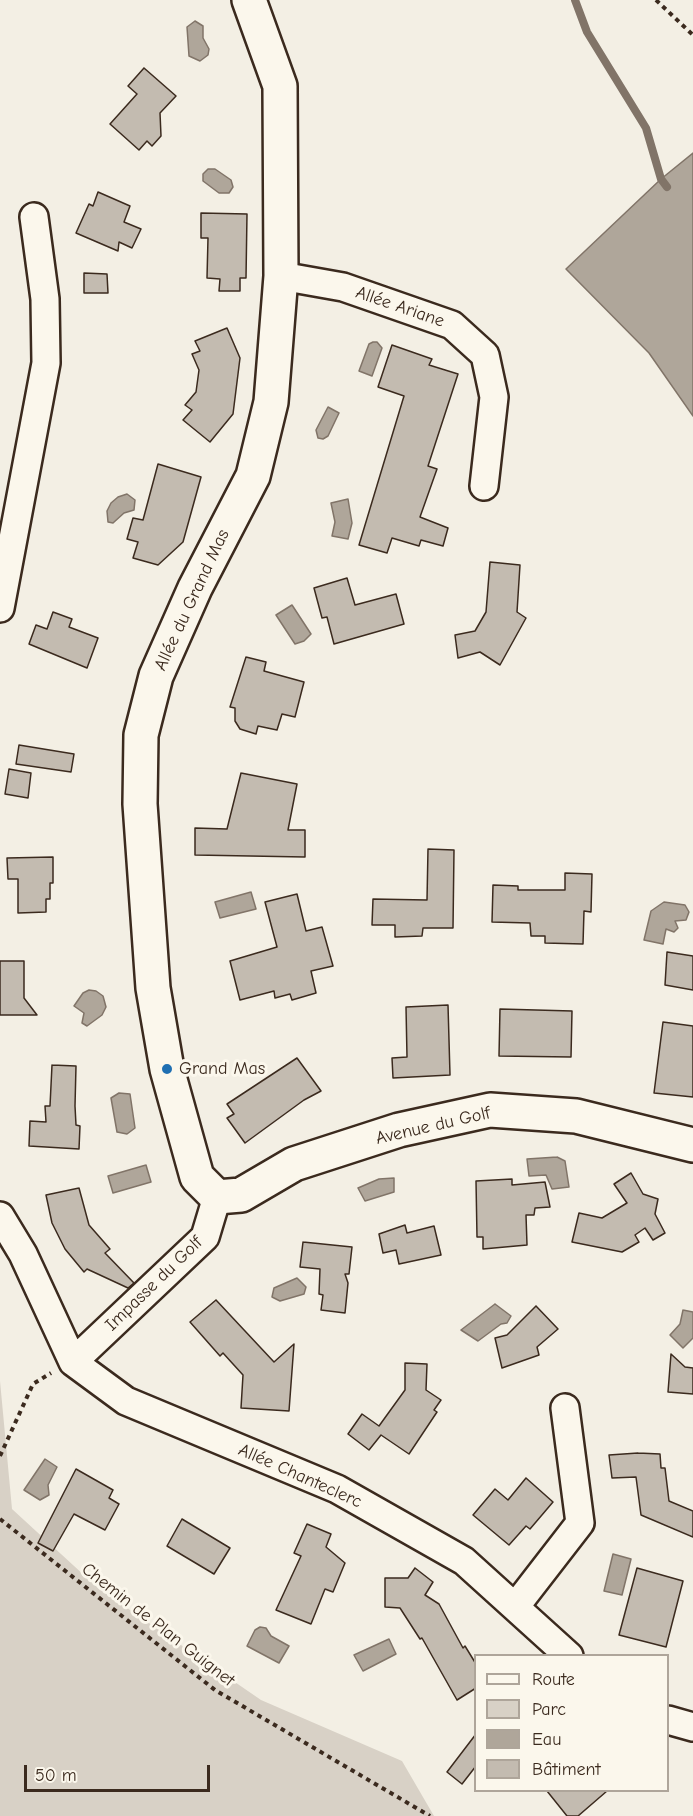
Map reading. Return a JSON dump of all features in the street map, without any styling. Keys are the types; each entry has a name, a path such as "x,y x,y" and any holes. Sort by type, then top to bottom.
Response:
{"street":[{"name":"Allée du Grand Mas","path":"217,1197 197,1177 167,1069 153,988 140,804 141,735 156,676 195,588 253,476 271,402 281,276 279,86 249,0"},
{"path":"0,608 46,363 45,298 33,216"},
{"name":"Allée Ariane","path":"281,276 343,287 452,325 485,355 494,397 484,486"},
{"name":"Avenue du Golf","path":"217,1197 241,1195 294,1164 388,1134 490,1110 576,1116 693,1145"},
{"name":"Impasse du Golf","path":"73,1362 205,1237 217,1197"},
{"path":"0,1216 23,1254 73,1362"},
{"name":"Allée Chanteclerc","path":"73,1362 126,1401 337,1489 464,1561 567,1654"},
{"path":"515,1607 580,1523 565,1408"},
{"path":"669,1720 693,1727"}],"path":[{"path":"656,0 693,34"},
{"path":"0,1456 33,1384 73,1362"},
{"name":"Chemin de Plan Guignet","path":"0,1519 215,1689 430,1816"}],"green space":[{"path":"0,1381 12,1509 98,1588 261,1700 402,1761 434,1816 0,1816"}],"water":[{"path":"195,21 203,26 203,38 209,49 208,55 200,61 189,56 187,27"},
{"path":"693,153 693,416 649,353 566,269 661,179"},
{"path":"208,169 215,169 231,180 233,187 229,193 219,193 203,181 203,174"},
{"path":"377,342 382,348 372,376 359,371 369,344"},
{"path":"328,407 339,413 328,436 323,439 318,438 316,430"},
{"path":"127,494 135,500 134,510 124,513 113,523 108,522 107,511 111,503"},
{"path":"348,499 352,523 348,539 332,536 335,522 331,503"},
{"path":"292,605 311,634 304,641 295,644 276,615"},
{"path":"251,892 256,909 220,918 215,902"},
{"path":"664,902 685,905 689,912 686,920 675,921 678,928 674,932 666,929 663,944 644,940 651,911"},
{"path":"89,990 96,991 103,996 106,1007 102,1015 87,1026 82,1023 84,1013 74,1006 83,993"},
{"path":"119,1093 130,1094 135,1128 127,1134 117,1132 111,1098"},
{"path":"557,1157 565,1161 569,1187 552,1189 546,1175 529,1176 527,1159"},
{"path":"146,1165 151,1182 113,1193 108,1176"},
{"path":"394,1178 394,1192 365,1201 358,1188 379,1179"},
{"path":"297,1278 306,1287 304,1294 280,1301 272,1297 274,1288"},
{"path":"495,1304 511,1316 507,1323 501,1324 478,1341 461,1330"},
{"path":"683,1310 693,1312 693,1338 683,1348 670,1335 680,1324"},
{"path":"45,1459 57,1467 48,1485 49,1495 40,1500 24,1490"},
{"path":"613,1554 631,1559 622,1595 604,1591"},
{"path":"260,1627 266,1628 271,1636 289,1646 279,1663 247,1646 255,1630"},
{"path":"389,1639 396,1654 363,1671 354,1655"}],"building":[{"path":"144,68 176,96 160,113 161,136 152,146 147,141 139,150 110,124 137,94 128,86"},
{"path":"98,192 130,206 124,222 141,229 132,248 119,242 118,251 76,233 89,204 93,206"},
{"path":"201,213 247,214 246,278 240,278 240,291 219,291 220,279 207,278 208,238 201,238"},
{"path":"84,273 107,274 108,293 84,293"},
{"path":"227,328 240,358 233,414 210,442 183,420 192,410 185,405 196,392 199,370 192,354 200,351 195,341"},
{"path":"392,345 432,359 429,365 458,374 428,466 437,469 420,517 448,528 443,546 421,540 419,546 392,538 387,553 359,545 404,396 378,387"},
{"path":"158,464 201,477 183,542 158,565 133,558 138,542 127,539 133,518 143,520"},
{"path":"490,562 520,565 517,612 526,618 500,665 480,652 458,658 455,635 475,631 486,612"},
{"path":"347,578 355,605 396,594 404,624 334,644 327,617 322,618 314,588"},
{"path":"53,612 72,619 69,627 98,638 87,668 29,644 36,625 47,629"},
{"path":"246,657 266,662 264,671 304,682 295,717 282,714 277,730 258,726 256,734 240,729 235,721 235,708 230,707"},
{"path":"19,745 74,754 71,772 16,764"},
{"path":"9,769 31,773 28,798 5,794"},
{"path":"241,773 297,784 288,830 305,830 305,857 195,855 195,828 227,829"},
{"path":"428,849 454,850 453,928 423,928 422,936 395,937 395,925 372,925 373,899 427,900"},
{"path":"53,857 53,883 50,883 50,899 46,899 46,912 18,913 18,879 8,879 7,858"},
{"path":"565,873 592,874 591,912 584,911 583,944 545,943 545,936 531,936 530,923 492,922 493,885 518,886 518,890 565,890"},
{"path":"297,894 306,931 322,927 333,966 311,971 316,993 292,1000 290,994 275,998 274,991 240,1000 230,961 277,947 265,902"},
{"path":"667,952 693,956 693,990 665,985"},
{"path":"0,961 24,961 24,998 37,1015 0,1015"},
{"path":"448,1005 450,1075 393,1078 392,1058 407,1057 406,1007"},
{"path":"500,1009 572,1011 571,1057 499,1056"},
{"path":"663,1022 693,1026 693,1097 654,1093"},
{"path":"297,1058 321,1091 304,1100 245,1143 227,1118 234,1114 227,1104"},
{"path":"52,1065 76,1066 75,1106 76,1125 80,1126 79,1149 29,1146 30,1121 46,1122 45,1106 50,1106"},
{"path":"631,1173 643,1194 658,1199 655,1214 665,1233 653,1240 645,1228 635,1235 639,1242 622,1252 572,1242 579,1213 602,1218 627,1203 614,1184"},
{"path":"512,1179 512,1185 545,1182 550,1207 535,1208 534,1215 526,1215 527,1245 483,1249 483,1237 477,1237 476,1181"},
{"path":"79,1188 89,1225 110,1249 105,1253 134,1283 128,1288 87,1269 84,1272 65,1249 52,1223 46,1195"},
{"path":"405,1225 407,1233 434,1226 441,1255 399,1264 396,1250 383,1253 379,1234"},
{"path":"303,1242 352,1247 349,1274 345,1274 348,1283 345,1313 321,1310 323,1295 319,1294 320,1269 300,1267"},
{"path":"216,1300 274,1362 294,1344 289,1411 241,1408 243,1375 223,1353 220,1356 190,1322"},
{"path":"536,1306 558,1329 537,1347 539,1355 502,1368 495,1338 507,1335"},
{"path":"671,1354 685,1367 693,1368 693,1394 668,1392"},
{"path":"405,1363 427,1364 426,1390 441,1400 434,1410 437,1412 409,1454 381,1435 369,1450 348,1434 362,1414 379,1426 405,1390"},
{"path":"660,1454 661,1468 665,1468 669,1501 693,1511 693,1537 641,1515 636,1477 612,1478 609,1455"},
{"path":"76,1469 113,1490 109,1498 119,1504 105,1530 74,1514 53,1551 38,1543"},
{"path":"526,1478 553,1502 530,1529 526,1526 509,1545 473,1515 495,1489 508,1500"},
{"path":"182,1519 230,1548 214,1574 167,1546"},
{"path":"307,1524 331,1534 326,1547 345,1563 333,1592 325,1589 311,1624 276,1610 301,1556 294,1553"},
{"path":"415,1568 433,1582 425,1595 439,1604 463,1648 465,1646 474,1661 474,1689 457,1700 422,1638 420,1639 400,1608 385,1607 385,1578 408,1578"},
{"path":"637,1568 683,1581 666,1647 619,1635"},
{"path":"474,1737 474,1769 462,1784 447,1772"},
{"path":"548,1792 606,1792 578,1816 567,1816"}],"waterway":[{"path":"575,0 587,32 646,128 661,179 667,187"}],"place":[{"name":"Grand Mas","path":"167,1069"}]}
